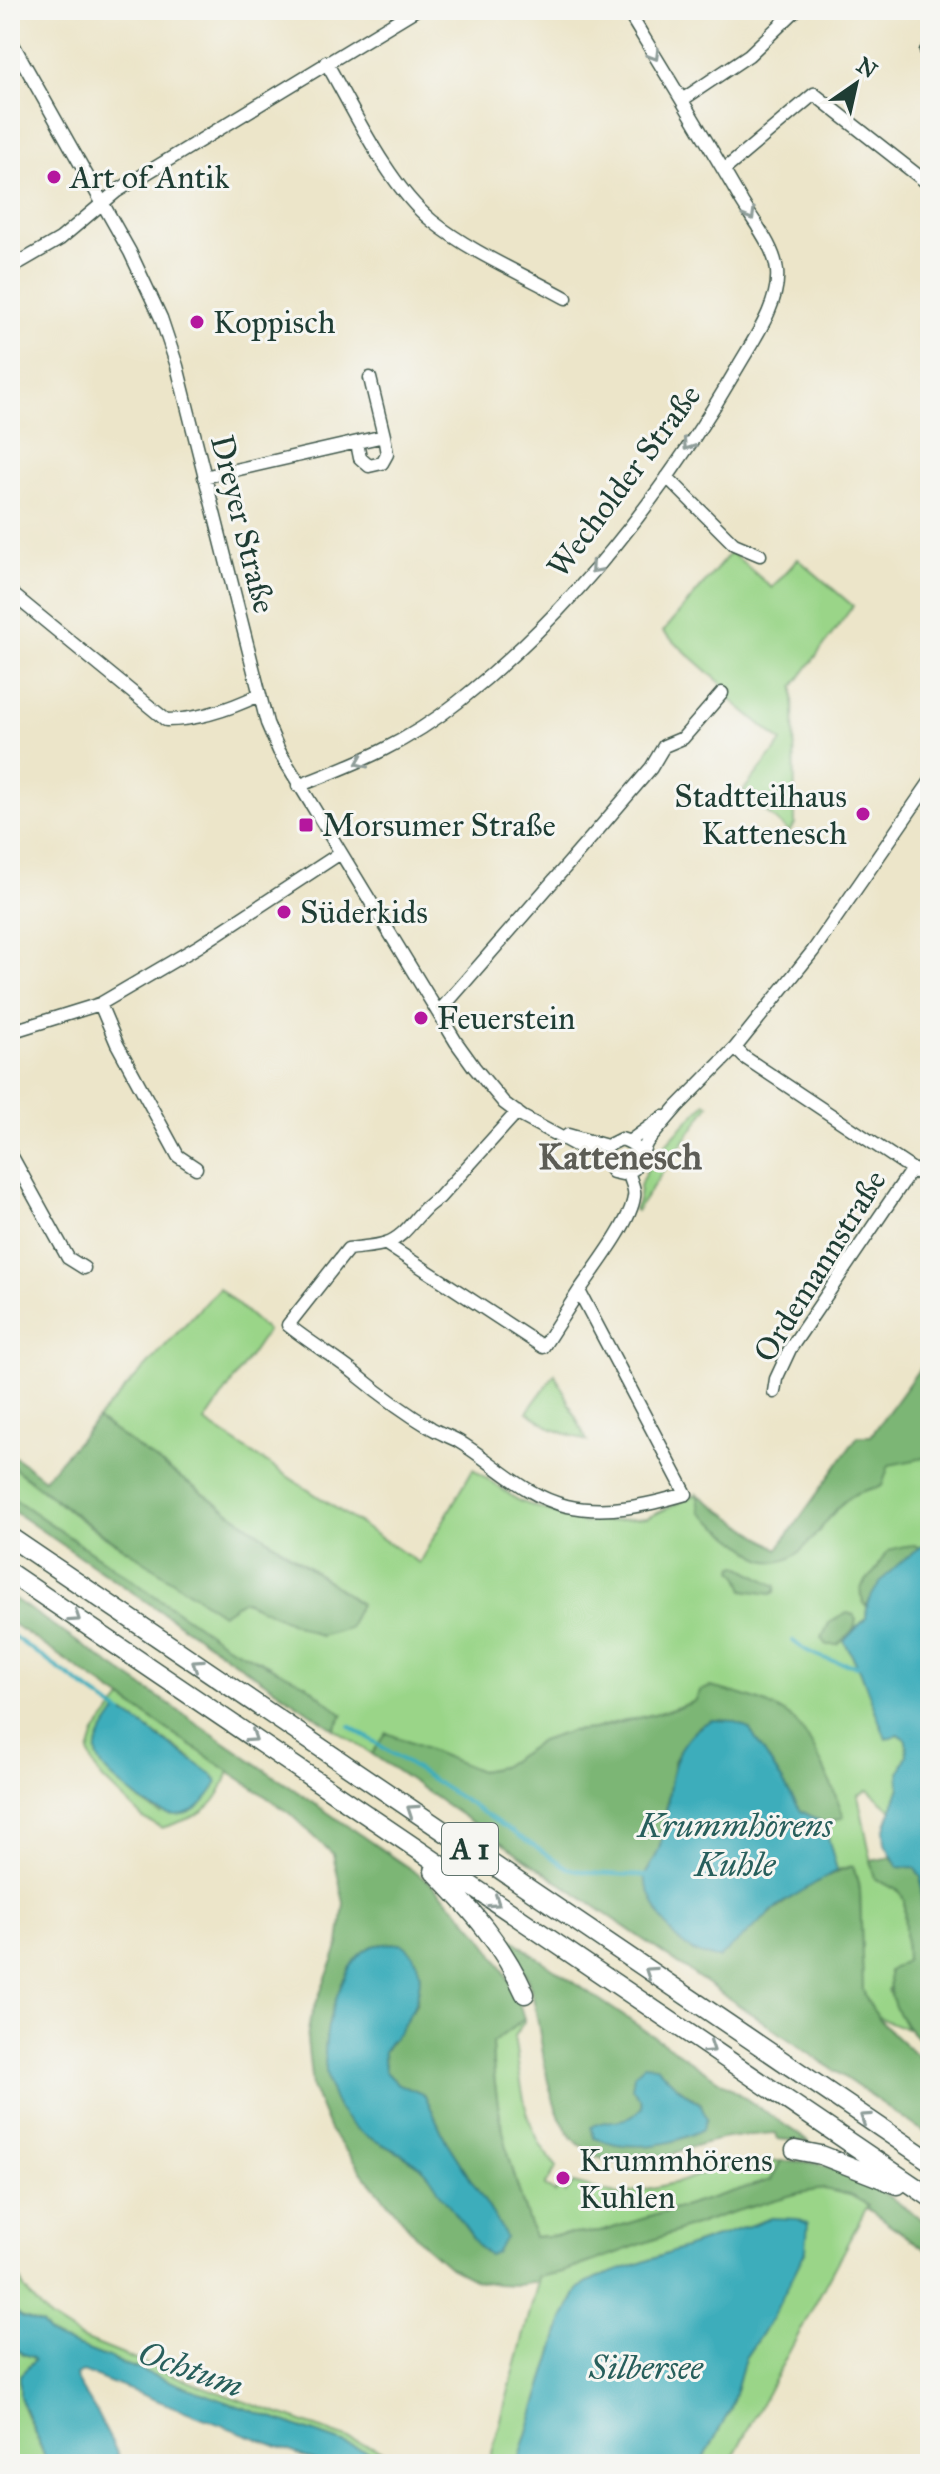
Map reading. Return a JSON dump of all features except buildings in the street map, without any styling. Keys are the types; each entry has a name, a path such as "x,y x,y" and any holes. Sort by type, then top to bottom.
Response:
{"highway":[{"name":"A 1","path":"10,1537 930,2161"},
{"name":"A 1","path":"10,1573 930,2198"},
{"path":"407,1843 494,1936 525,1994"},
{"path":"795,2150 834,2160 930,2198"}],"street":[{"path":"10,268 60,239 117,191 415,10"},
{"name":"Wecholder Straße","path":"298,786 383,752 410,737 459,701 540,629 613,548 667,477 717,402 767,313 778,281 773,258 724,170 627,10"},
{"path":"682,100 749,55 796,10"},
{"name":"Dreyer Straße","path":"10,39 130,252 163,321 259,695 279,751 456,1042 504,1103 542,1126"},
{"path":"326,62 391,175 430,220 475,249 566,298"},
{"path":"724,170 814,94 930,185"},
{"path":"357,443 360,458 369,466 382,463 387,454 370,378"},
{"path":"204,477 384,436"},
{"path":"667,477 734,544 760,555"},
{"path":"10,592 166,720 203,716 259,695"},
{"path":"437,1011 605,822 651,768 664,746 683,738 722,693"},
{"path":"542,1126 605,1161 613,1172 629,1173 634,1169 647,1142 735,1048 813,951 930,782"},
{"path":"10,1032 100,1004 199,946 339,854"},
{"path":"100,1004 117,1044 178,1156 196,1168"},
{"path":"735,1048 930,1181"},
{"path":"630,1141 677,1107"},
{"path":"517,1112 439,1198 430,1202 400,1235 386,1244 348,1249 288,1325 369,1387 433,1430 457,1440 521,1487 542,1498 566,1506 605,1509 657,1502 686,1494 579,1291"},
{"path":"542,1126 607,1146 621,1139 630,1141 639,1157"},
{"path":"605,1161 607,1146"},
{"path":"10,1153 68,1258 84,1268"},
{"name":"Ordemannstraße","path":"774,1392 776,1379 790,1349 912,1169"},
{"path":"386,1244 543,1347 617,1233 634,1201 635,1192 629,1173"}],"green space":[{"path":"731,552 772,588 798,559 853,606 794,686 795,824 789,832 743,791 782,742 725,695 723,685 663,632"},
{"path":"706,1103 709,1105 636,1211 641,1184 654,1159"},
{"path":"219,1288 267,1331 205,1422 419,1563 473,1469 519,1501 583,1523 647,1518 697,1494 778,1549 858,1436 871,1436 920,1368 930,1374 930,1541 909,1555 880,1584 872,1595 866,1618 844,1641 860,1670 886,1738 899,1734 906,1740 907,1755 899,1773 900,1787 892,1810 868,1790 858,1795 875,1878 900,1892 904,1899 906,1961 888,1990 906,2028 878,2016 863,1990 860,1890 853,1866 837,1870 824,1823 843,1816 822,1765 789,1716 695,1701 647,1718 571,1731 541,1741 502,1767 480,1771 387,1733 372,1754 334,1729 343,1715 269,1665 226,1645 10,1496 10,1465 118,1545 320,1636 360,1603 97,1419"},
{"path":"920,1368 930,1374 930,1457 889,1465 882,1486 855,1494 841,1505 811,1541 789,1559 776,1562 761,1559 701,1513 697,1494 778,1549 858,1436 871,1436"},
{"path":"555,1374 587,1441 553,1429 527,1412"},
{"path":"97,1419 360,1604 349,1628 320,1636 243,1600 222,1614 83,1520 10,1465 10,1453 44,1479"},
{"path":"10,1496 226,1645 306,1684 343,1715 334,1729 10,1509"},
{"path":"915,1545 920,1548 887,1575 866,1606 861,1589 885,1554 895,1548"},
{"path":"738,1565 776,1586 775,1592 744,1590 733,1570"},
{"path":"10,1596 428,1881 473,1926 509,1979 524,2019 492,2043 493,2067 506,2142 534,2237 600,2232 771,2180 781,2161 802,2161 842,2171 860,2180 930,2225 930,2253 867,2208 868,2205 850,2195 824,2189 723,2215 563,2272 537,2277 538,2282 496,2284 475,2280 448,2266 425,2246 330,2130 312,2087 307,2039 310,2019 339,1945 344,1903 333,1854 287,1811 10,1622","holes":["401,1943 420,1974 416,2004 384,2052 385,2071 398,2084 425,2095 446,2141 499,2224 466,2226 427,2173 415,2162 371,2139 349,2122 337,2107 330,2089 326,2071 327,2032 337,1996 354,1961 374,1946"]},
{"path":"847,1613 854,1615 854,1629 838,1645 827,1645 822,1638 829,1623"},
{"path":"710,1687 768,1705 796,1722 821,1761 844,1817 824,1823 801,1811 750,1730 733,1721 712,1720 698,1727 674,1761 659,1850 644,1877 738,1941 806,1888 853,1866 860,1890 863,1990 883,2023 930,2066 930,2136 372,1754 387,1733 480,1771 501,1767 541,1741 571,1731 594,1729 678,1708 695,1701 700,1691"},
{"path":"122,1699 229,1771 218,1795 205,1810 162,1828 144,1819 94,1767 89,1753 95,1733","holes":["116,1714 126,1714 191,1758 160,1814 106,1771 102,1734"]},
{"path":"891,1857 899,1867 915,1868 921,1877 924,1979 930,1995 930,2050 905,2024 891,1996 889,1971 906,1960 904,1900 900,1892 875,1878 870,1861"},
{"path":"496,1927 810,2142 778,2139 776,2133 717,2140 636,2164 598,2157 577,2142 562,2121 545,2068 530,1986 520,1962","holes":["656,2067 701,2104 594,2138 633,2117 642,2107 641,2100"]},
{"path":"524,2019 514,2036 525,2106 537,2137 557,2167 545,2186 555,2193 558,2188 566,2193 573,2183 619,2195 746,2163 781,2161 771,2180 600,2232 534,2237 506,2142 493,2067 492,2043"},
{"path":"824,2188 850,2195 868,2205 729,2464 701,2464 731,2408 745,2358 772,2318 772,2218 597,2278 579,2288 563,2319 518,2464 489,2464 537,2277 563,2272 725,2214"},
{"path":"10,2261 25,2290 49,2318 79,2337 195,2384 420,2464 391,2464 368,2452 58,2339 49,2334 42,2324 21,2317 10,2308"},
{"path":"10,2345 34,2361 20,2375 23,2407 48,2464 10,2464"}],"water":[{"path":"930,1541 930,1995 924,1979 921,1877 915,1868 898,1867 885,1844 884,1831 900,1787 899,1773 907,1755 906,1740 899,1734 886,1739 860,1670 844,1641 866,1618 872,1595 880,1584 909,1555"},
{"path":"116,1713 126,1714 213,1775 218,1782 198,1807 176,1815 164,1813 140,1800 106,1772 98,1758 97,1746"},
{"name":"Krummhörens Kuhle","path":"712,1720 734,1721 750,1730 801,1811 824,1823 837,1870 779,1905 719,1958 690,1950 679,1941 661,1918 644,1877 659,1849 676,1759 695,1731"},
{"path":"401,1943 417,1962 419,1986 412,2010 385,2049 385,2071 398,2084 425,2095 446,2141 499,2224 505,2237 497,2252 489,2255 479,2247 425,2171 349,2122 337,2107 330,2089 325,2052 327,2032 346,1975 365,1950 378,1945"},
{"path":"644,2065 656,2066 701,2105 707,2119 703,2129 649,2146 622,2145 594,2138 591,2127 628,2118 642,2107 632,2088 634,2074"},
{"name":"Silbersee","path":"772,2218 798,2219 808,2224 806,2250 772,2318 745,2358 731,2408 701,2464 518,2464 563,2319 579,2288 597,2278"},
{"path":"10,2308 21,2317 42,2324 49,2334 58,2339 368,2452 391,2464 323,2464 83,2372 76,2375 77,2381 123,2464 48,2464 20,2397 20,2375 34,2361 10,2345"}],"waterway":[{"path":"10,1634 122,1714"},
{"path":"793,1641 824,1658 858,1666"},
{"path":"350,1726 568,1868 591,1873 649,1876"}],"place":[{"name":"Art of Antik","path":"54,177"},
{"name":"Koppisch","path":"197,322"},
{"name":"Stadtteilhaus Kattenesch","path":"863,814"},
{"name":"Morsumer Straße","path":"306,825"},
{"name":"Süderkids","path":"284,912"},
{"name":"Feuerstein","path":"421,1018"},
{"name":"Krummhörens Kuhlen","path":"563,2178"}],"district":[{"name":"Kattenesch","path":"620,1157"}],"water label":[{"name":"Ochtum","path":"191,2369"}]}
